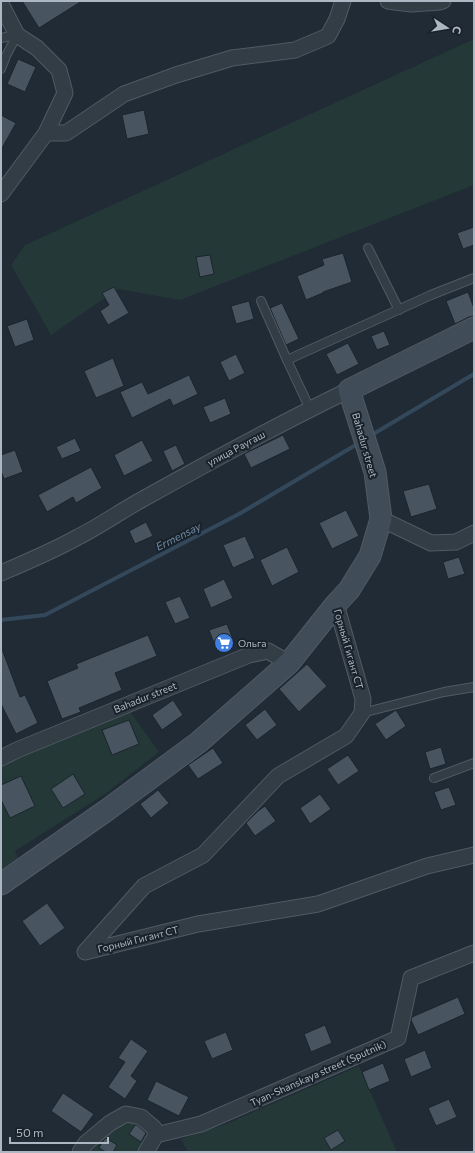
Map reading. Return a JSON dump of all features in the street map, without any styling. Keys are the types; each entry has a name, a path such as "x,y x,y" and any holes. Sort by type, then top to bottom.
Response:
{"street":[{"path":"46,133 66,133 124,94 176,75 232,58 295,50 328,36 337,19 343,1"},
{"path":"388,1 411,4 443,1"},
{"path":"1,4 17,35 37,48 59,70 65,93 46,133 1,194"},
{"name":"улица Раугаш","path":"1,573 41,556 79,537 148,496 310,409 474,328"},
{"name":"Bahadur street","path":"1,884 107,810 199,742 289,664 336,604 349,590 370,556 381,519 375,472 349,390"},
{"path":"381,519 431,543 456,542 474,533"},
{"name":"Горный Гигант СТ","path":"336,604 363,699 362,713 346,736 278,776 203,855 144,886 85,952 198,924 318,904 427,866 474,855"},
{"name":"Bahadur street","path":"1,758 17,750 249,655 268,651 289,664"},
{"name":"Tyan-Shanskaya street (Sputnik)","path":"156,1135 201,1124 398,1038 411,978 474,953"},
{"path":"80,1152 86,1143 110,1123 126,1114 141,1117 154,1128 156,1135 146,1152"}],"lane":[{"path":"1,38 17,35"},
{"path":"1,69 17,35"},
{"path":"368,248 399,310"},
{"path":"287,360 474,278"},
{"path":"261,301 310,409"},
{"path":"362,713 444,692 474,687"},
{"path":"434,778 474,763"}],"green space":[{"path":"474,39 474,185 180,300 118,289 51,335 11,265 25,245"},
{"path":"129,710 159,752 105,794 15,851 18,858 1,870 1,764"},
{"path":"359,1066 397,1152 188,1152 181,1139 226,1124"},
{"path":"137,1122 129,1134 142,1142 137,1152 87,1152 115,1125"}],"building":[{"path":"22,1 82,1 39,28"},
{"path":"18,59 36,67 25,92 7,84"},
{"path":"144,110 149,134 127,139 122,115"},
{"path":"1,115 16,123 1,150"},
{"path":"474,227 474,245 463,249 457,233"},
{"path":"343,253 352,282 323,292 306,300 297,276 324,265 322,259"},
{"path":"210,255 214,274 200,277 196,257"},
{"path":"114,287 129,313 108,325 100,311 109,305 102,293"},
{"path":"468,292 474,308 474,316 455,324 446,301"},
{"path":"249,301 254,319 236,324 231,306"},
{"path":"282,303 299,339 286,345 270,308"},
{"path":"27,319 34,340 15,347 7,326"},
{"path":"384,331 390,345 377,350 371,336"},
{"path":"348,343 359,364 337,375 326,354"},
{"path":"236,354 245,373 229,381 220,362"},
{"path":"113,358 124,386 96,398 84,371"},
{"path":"189,375 198,394 173,406 170,399 132,418 120,392 142,382 148,394"},
{"path":"225,398 231,414 210,423 203,407"},
{"path":"283,435 290,449 251,468 244,454"},
{"path":"75,438 81,451 62,459 56,447"},
{"path":"142,440 153,461 124,476 114,455"},
{"path":"176,445 185,464 172,471 163,451"},
{"path":"15,450 23,472 4,479 1,471 1,455"},
{"path":"91,467 102,488 76,503 73,497 47,512 38,495"},
{"path":"429,484 437,509 411,517 403,491"},
{"path":"346,510 359,536 332,549 319,523"},
{"path":"146,522 153,536 135,544 129,531"},
{"path":"245,536 255,558 233,568 223,545"},
{"path":"287,547 299,572 272,586 260,560"},
{"path":"459,557 465,574 448,579 443,562"},
{"path":"224,579 233,598 211,608 203,589"},
{"path":"180,596 190,618 175,624 165,602"},
{"path":"227,624 235,644 217,651 209,630"},
{"path":"148,635 157,656 115,673 122,690 79,708 81,712 62,719 47,681 78,668 76,664"},
{"path":"1,649 20,697 25,695 38,723 16,734 1,704"},
{"path":"307,664 327,686 299,712 279,689"},
{"path":"173,700 183,715 162,730 152,715"},
{"path":"265,709 277,725 257,740 245,725"},
{"path":"396,710 406,726 386,740 375,724"},
{"path":"129,720 139,744 112,755 102,730"},
{"path":"441,747 446,764 430,769 425,752"},
{"path":"213,748 223,763 198,779 188,765"},
{"path":"348,755 359,771 338,785 327,769"},
{"path":"73,774 85,794 63,808 51,789"},
{"path":"21,776 35,806 10,818 1,800 1,785"},
{"path":"449,787 456,805 441,810 434,792"},
{"path":"158,790 169,803 151,818 140,804"},
{"path":"320,794 331,809 310,824 300,808"},
{"path":"265,806 276,821 255,836 246,823"},
{"path":"47,903 65,928 40,946 22,921"},
{"path":"458,997 465,1014 418,1035 411,1020 412,1017"},
{"path":"325,1025 332,1043 311,1052 304,1034"},
{"path":"226,1032 233,1050 212,1059 204,1041"},
{"path":"131,1039 148,1051 131,1076 137,1081 125,1099 108,1087 125,1062 118,1058"},
{"path":"425,1050 432,1068 411,1077 404,1059"},
{"path":"383,1063 390,1081 369,1090 362,1072"},
{"path":"156,1081 189,1097 179,1116 147,1100"},
{"path":"63,1093 94,1114 81,1132 51,1111"},
{"path":"449,1099 457,1117 436,1126 428,1108"},
{"path":"135,1125 146,1133 141,1142 129,1134"},
{"path":"338,1130 345,1141 331,1150 324,1138"},
{"path":"106,1138 117,1145 113,1152 106,1152 99,1148"}],"waterway":[{"name":"Ermensay","path":"375,433 474,374"},
{"name":"Ermensay","path":"1,620 45,615 239,514 354,446"}],"place":[{"name":"Ольга","path":"224,643"}]}
